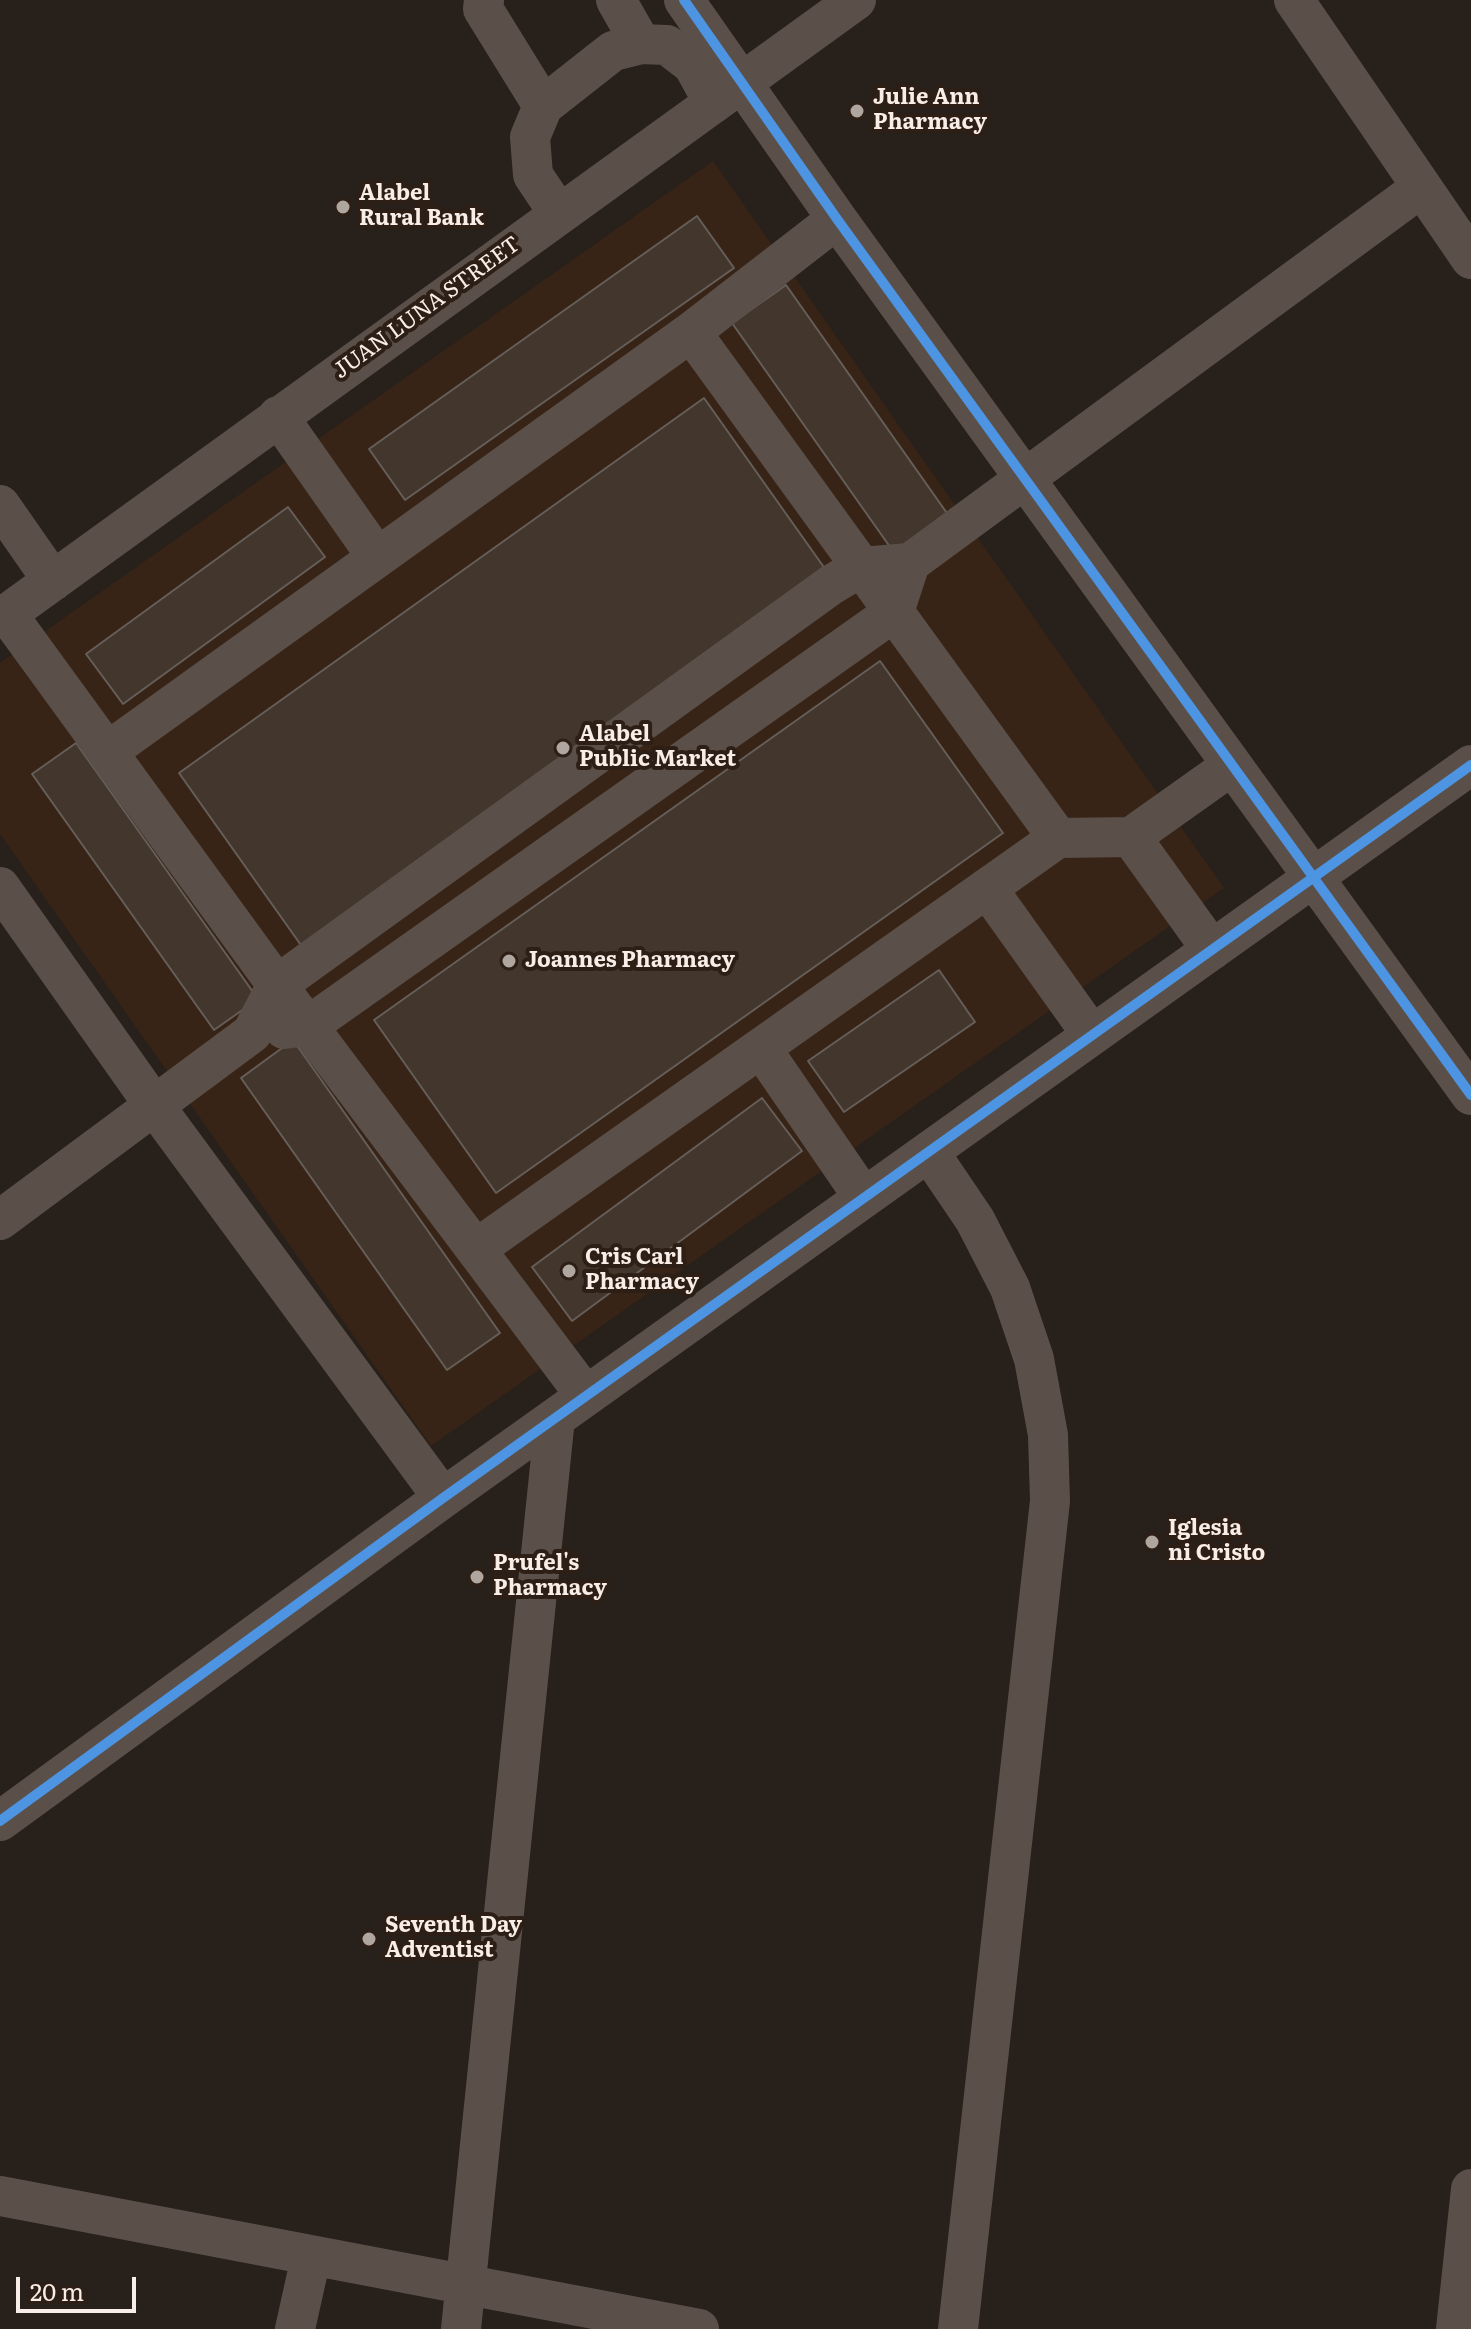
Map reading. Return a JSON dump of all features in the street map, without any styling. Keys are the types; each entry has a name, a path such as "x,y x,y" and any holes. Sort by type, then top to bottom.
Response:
{"street":[{"path":"484,0 483,9 543,106"},
{"path":"616,0 641,44"},
{"path":"684,0 705,57 728,93 837,219 1471,1095"},
{"name":"JUAN LUNA STREET","path":"4,616 856,0"},
{"path":"1294,0 1471,259"},
{"path":"559,214 533,175 530,137 543,106 613,51 641,44 667,45 705,57"},
{"path":"0,1220 252,1033 277,985 861,567 910,563 1422,187"},
{"path":"107,752 691,332 837,219"},
{"path":"691,332 1058,838"},
{"path":"278,416 377,557"},
{"path":"0,505 53,581"},
{"path":"252,1033 308,1026 894,612 910,563"},
{"path":"4,616 476,1249 571,1407 461,2329"},
{"path":"0,1821 443,1498 1471,765"},
{"path":"476,1249 1058,838 1131,837 1231,766"},
{"path":"578,767 610,812"},
{"path":"1131,837 1212,950"},
{"path":"0,887 154,1105 443,1498"},
{"path":"987,888 1092,1035"},
{"path":"761,1048 864,1198"},
{"path":"929,1152 975,1220 1010,1288 1034,1359 1048,1435 1050,1501 958,2329"},
{"path":"1456,2329 1471,2189"},
{"path":"0,2196 699,2329"},
{"path":"295,2329 311,2257"}],"shaded area":[{"name":"Alabel Public Market","path":"713,161 1224,888 431,1446 0,834 0,663"}],"building":[{"path":"697,216 734,268 405,500 369,449"},
{"path":"786,285 949,516 895,554 732,323"},
{"path":"704,398 828,573 303,948 179,773"},
{"path":"288,507 325,557 123,704 86,654"},
{"path":"880,661 1003,833 496,1193 374,1020"},
{"path":"76,743 258,999 214,1030 32,774"},
{"path":"939,970 975,1022 844,1112 808,1061"},
{"path":"293,1040 500,1333 447,1370 241,1078"},
{"path":"762,1098 802,1151 572,1321 532,1267"}],"cycle path":[{"path":"684,0 837,219 1471,1095"},
{"path":"0,1821 443,1498 1471,765"}],"place":[{"name":"Julie Ann Pharmacy","path":"857,111"},
{"name":"Alabel Rural Bank","path":"343,207"},
{"name":"Alabel Public Market","path":"563,748"},
{"name":"Joannes Pharmacy","path":"509,961"},
{"name":"Cris Carl Pharmacy","path":"569,1271"},
{"name":"Iglesia ni Cristo","path":"1152,1542"},
{"name":"Prufel's Pharmacy","path":"477,1577"},
{"name":"Seventh Day Adventist","path":"369,1939"}]}
